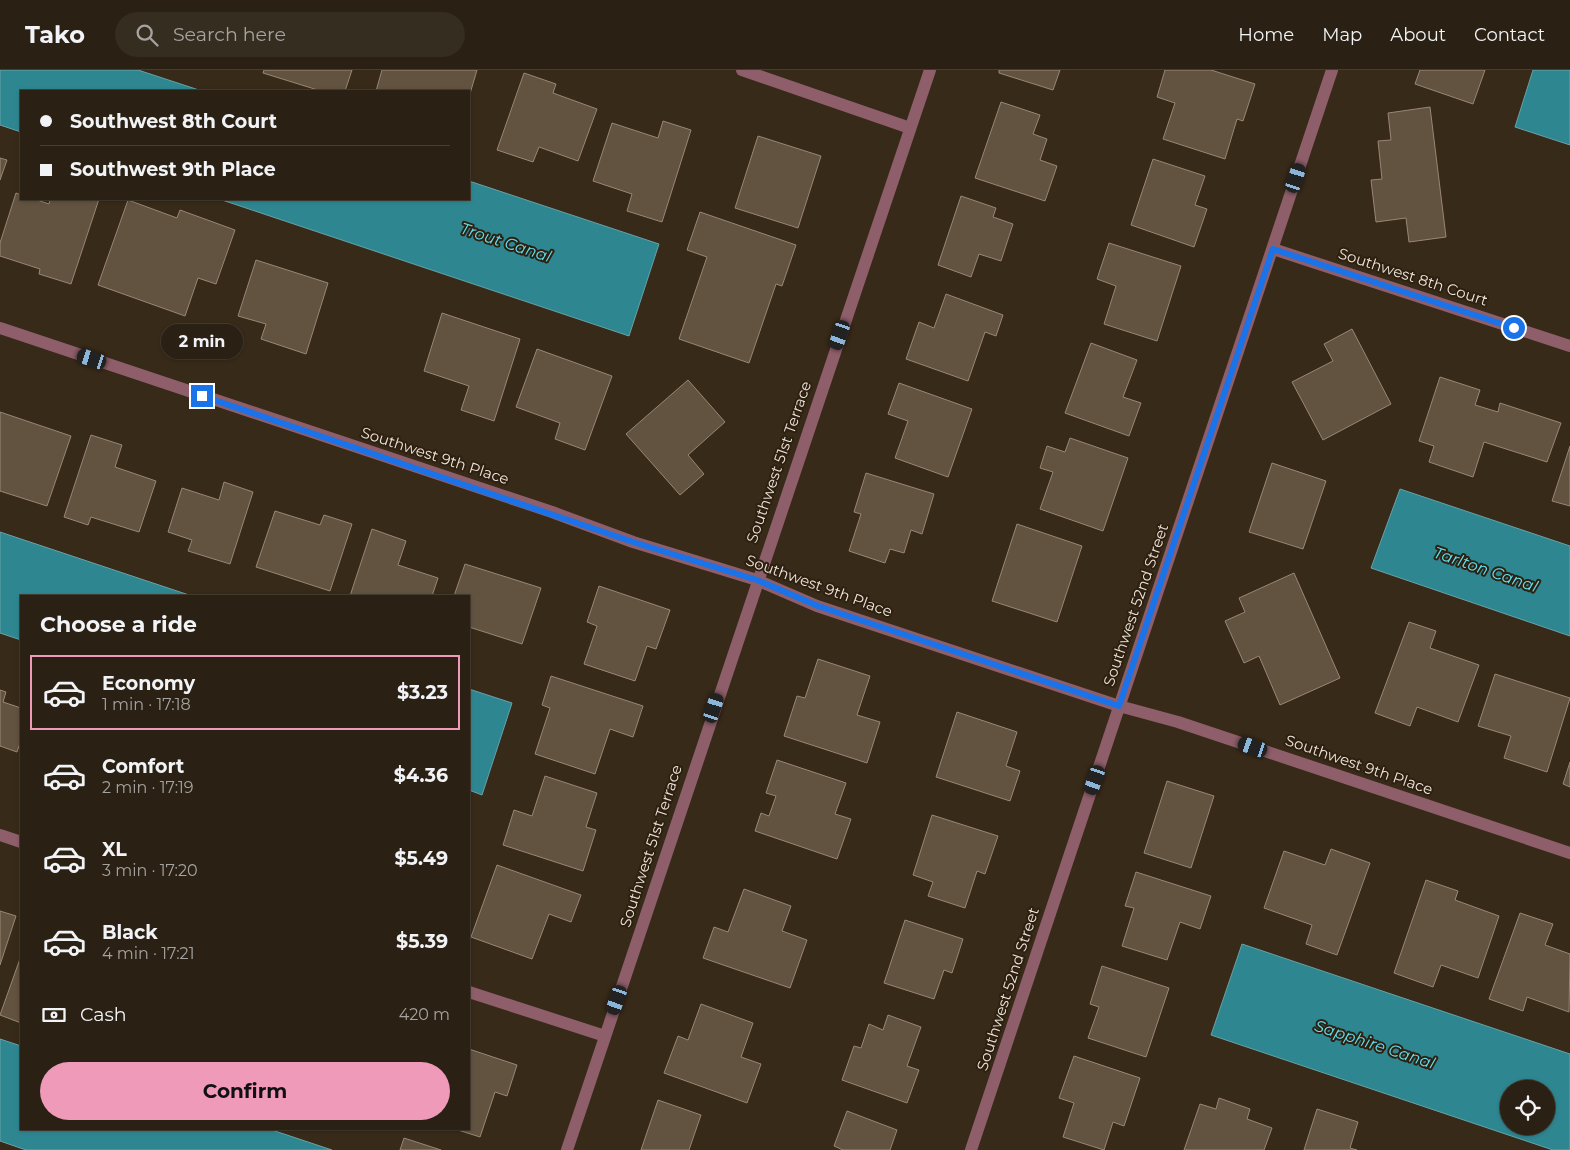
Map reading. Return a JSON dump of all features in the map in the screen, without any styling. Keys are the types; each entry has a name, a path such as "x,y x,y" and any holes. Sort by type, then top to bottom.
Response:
{"street":[{"path":"742,70 910,128"},
{"name":"Southwest 51st Terrace","path":"567,1150 757,580 930,70"},
{"name":"Southwest 52nd Street","path":"971,1150 1332,70"},
{"name":"Southwest 8th Court","path":"1273,249 1570,346"},
{"name":"Southwest 9th Place","path":"0,328 552,512 633,542 757,580 818,606 1119,706 1178,722 1570,853"},
{"path":"0,835 20,842"},
{"path":"470,992 605,1036"}],"water":[{"path":"0,70 138,70 199,90 20,90 20,132 0,125"},
{"path":"1533,70 1570,70 1570,145 1515,127"},
{"name":"Trout Canal","path":"470,181 659,244 629,336 222,200 470,200"},
{"name":"Tarlton Canal","path":"1400,489 1570,546 1570,636 1371,568"},
{"path":"0,532 189,595 20,595 20,640 0,633"},
{"path":"470,689 512,703 482,795 470,790"},
{"name":"Sapphire Canal","path":"1242,944 1570,1054 1570,1150 1553,1150 1508,1135 1555,1135 1555,1080 1500,1080 1500,1132 1211,1035"},
{"path":"0,1039 20,1046 20,1130 272,1130 332,1150 26,1150 0,1141"}],"building":[{"path":"264,70 352,70 345,90 318,90 263,73"},
{"path":"382,70 477,70 470,94 470,90 376,90"},
{"path":"999,70 1060,70 1053,90 999,73"},
{"path":"1165,70 1211,70 1255,84 1243,121 1237,119 1225,159 1163,139 1175,103 1157,97"},
{"path":"1420,70 1485,70 1473,104 1415,84"},
{"path":"524,73 556,84 553,93 597,109 578,161 539,147 533,162 497,150"},
{"path":"1001,102 1040,115 1033,134 1047,139 1040,160 1057,166 1045,201 975,178"},
{"path":"1430,107 1446,237 1409,242 1406,218 1376,222 1371,180 1382,179 1378,141 1391,140 1388,113"},
{"path":"663,121 691,130 662,222 627,211 632,194 593,181 612,123 658,138"},
{"path":"758,136 821,156 798,228 735,208"},
{"path":"0,158 7,160 0,180"},
{"path":"1153,159 1205,176 1195,205 1207,209 1194,247 1131,225"},
{"path":"16,193 20,195 20,200 37,200 49,204 50,200 99,200 71,284 39,274 40,269 0,256 0,243"},
{"path":"961,196 996,208 993,217 1013,224 1001,261 979,254 971,277 938,265"},
{"path":"128,200 177,218 180,210 235,230 216,284 198,278 185,316 98,285"},
{"path":"700,212 796,245 782,286 776,284 749,363 679,339 707,257 687,250"},
{"path":"1109,243 1181,266 1157,341 1104,324 1116,286 1097,279"},
{"path":"256,260 328,283 306,354 261,339 266,324 238,316"},
{"path":"946,294 1003,315 996,336 985,332 968,381 906,359 919,322 934,328"},
{"path":"442,313 520,339 494,421 461,410 469,386 424,371"},
{"path":"1352,329 1391,404 1323,440 1292,382 1333,361 1324,344"},
{"path":"1091,343 1137,360 1123,397 1141,403 1129,436 1065,413"},
{"path":"537,349 612,376 585,450 555,439 560,423 516,407"},
{"path":"1440,377 1480,390 1475,405 1498,412 1500,403 1561,423 1547,462 1484,442 1473,477 1429,462 1434,446 1419,441"},
{"path":"688,380 725,422 688,455 704,474 680,495 626,434"},
{"path":"899,383 972,409 948,477 895,458 908,421 888,414"},
{"path":"0,412 71,436 47,506 0,491"},
{"path":"91,435 122,445 115,467 156,481 139,532 91,517 88,525 64,517"},
{"path":"1070,438 1128,458 1103,531 1040,509 1053,472 1040,468 1047,446 1065,452"},
{"path":"1570,446 1570,506 1552,501"},
{"path":"1272,463 1326,481 1303,549 1249,532"},
{"path":"866,473 934,494 922,534 911,530 904,553 890,549 885,563 849,551 861,514 854,512"},
{"path":"224,482 253,492 230,564 188,551 192,540 168,532 182,488 219,500"},
{"path":"275,511 320,525 324,515 352,524 330,591 256,567"},
{"path":"1017,524 1082,546 1057,622 992,601"},
{"path":"372,529 406,541 398,565 438,578 432,595 350,595"},
{"path":"465,564 541,588 522,644 470,627 470,595 454,595"},
{"path":"1294,573 1340,678 1280,705 1259,656 1244,663 1225,621 1245,612 1239,598"},
{"path":"599,586 670,610 656,649 647,646 635,681 584,664 597,626 587,622"},
{"path":"1409,622 1436,631 1430,648 1479,665 1458,722 1417,707 1410,726 1375,713"},
{"path":"818,659 870,676 857,715 880,722 867,763 784,736 797,696 805,698"},
{"path":"1495,674 1570,698 1547,772 1504,758 1511,736 1478,726"},
{"path":"551,676 643,706 633,737 610,729 595,774 535,754 550,708 542,705"},
{"path":"0,690 6,692 3,702 20,708 20,743 17,752 0,746"},
{"path":"957,712 1017,732 1006,766 1020,771 1010,801 936,777"},
{"path":"777,760 846,783 835,814 851,819 837,859 755,831 761,813 769,816 776,796 766,793"},
{"path":"1570,762 1570,787 1563,784"},
{"path":"545,776 597,793 586,827 596,830 583,871 503,845 514,810 532,816"},
{"path":"1167,781 1214,796 1191,868 1144,853"},
{"path":"932,815 998,836 985,874 977,871 965,908 928,896 933,882 913,875"},
{"path":"1331,849 1370,863 1337,955 1306,944 1312,925 1264,908 1284,851 1325,865"},
{"path":"497,865 581,895 571,922 549,914 532,959 471,937"},
{"path":"1136,872 1211,896 1200,929 1180,922 1167,960 1122,946 1134,908 1125,906"},
{"path":"1426,880 1458,891 1455,900 1499,916 1478,978 1441,965 1433,987 1394,973"},
{"path":"744,889 791,906 782,931 807,940 790,988 703,958 714,927 728,932"},
{"path":"0,911 16,916 0,965"},
{"path":"1520,913 1553,924 1545,945 1570,954 1569,1012 1527,997 1523,1011 1489,999"},
{"path":"905,920 963,939 952,973 944,970 934,999 884,983"},
{"path":"20,959 20,1023 0,1015"},
{"path":"1102,966 1169,988 1146,1057 1088,1038 1099,1007 1090,1004"},
{"path":"701,1004 753,1023 741,1057 761,1064 747,1103 664,1073 678,1036 688,1040"},
{"path":"888,1015 921,1027 907,1066 919,1070 907,1103 842,1080 854,1046 861,1048 869,1024 883,1030"},
{"path":"470,1049 517,1065 507,1096 495,1092 480,1137 458,1130 470,1130"},
{"path":"1074,1056 1140,1078 1124,1126 1113,1122 1104,1150 1063,1137 1074,1103 1059,1098"},
{"path":"1219,1098 1250,1109 1247,1119 1272,1128 1264,1150 1184,1150 1200,1104 1216,1109"},
{"path":"658,1100 701,1115 689,1150 641,1150"},
{"path":"1317,1109 1358,1122 1350,1148 1357,1150 1304,1150"},
{"path":"847,1111 897,1130 890,1150 843,1150 834,1146"},
{"path":"404,1138 441,1150 400,1150"}],"route":[{"path":"202,396 552,512 633,542 757,580 818,606 1119,706 1273,249 1330,266 1514,328"}]}
